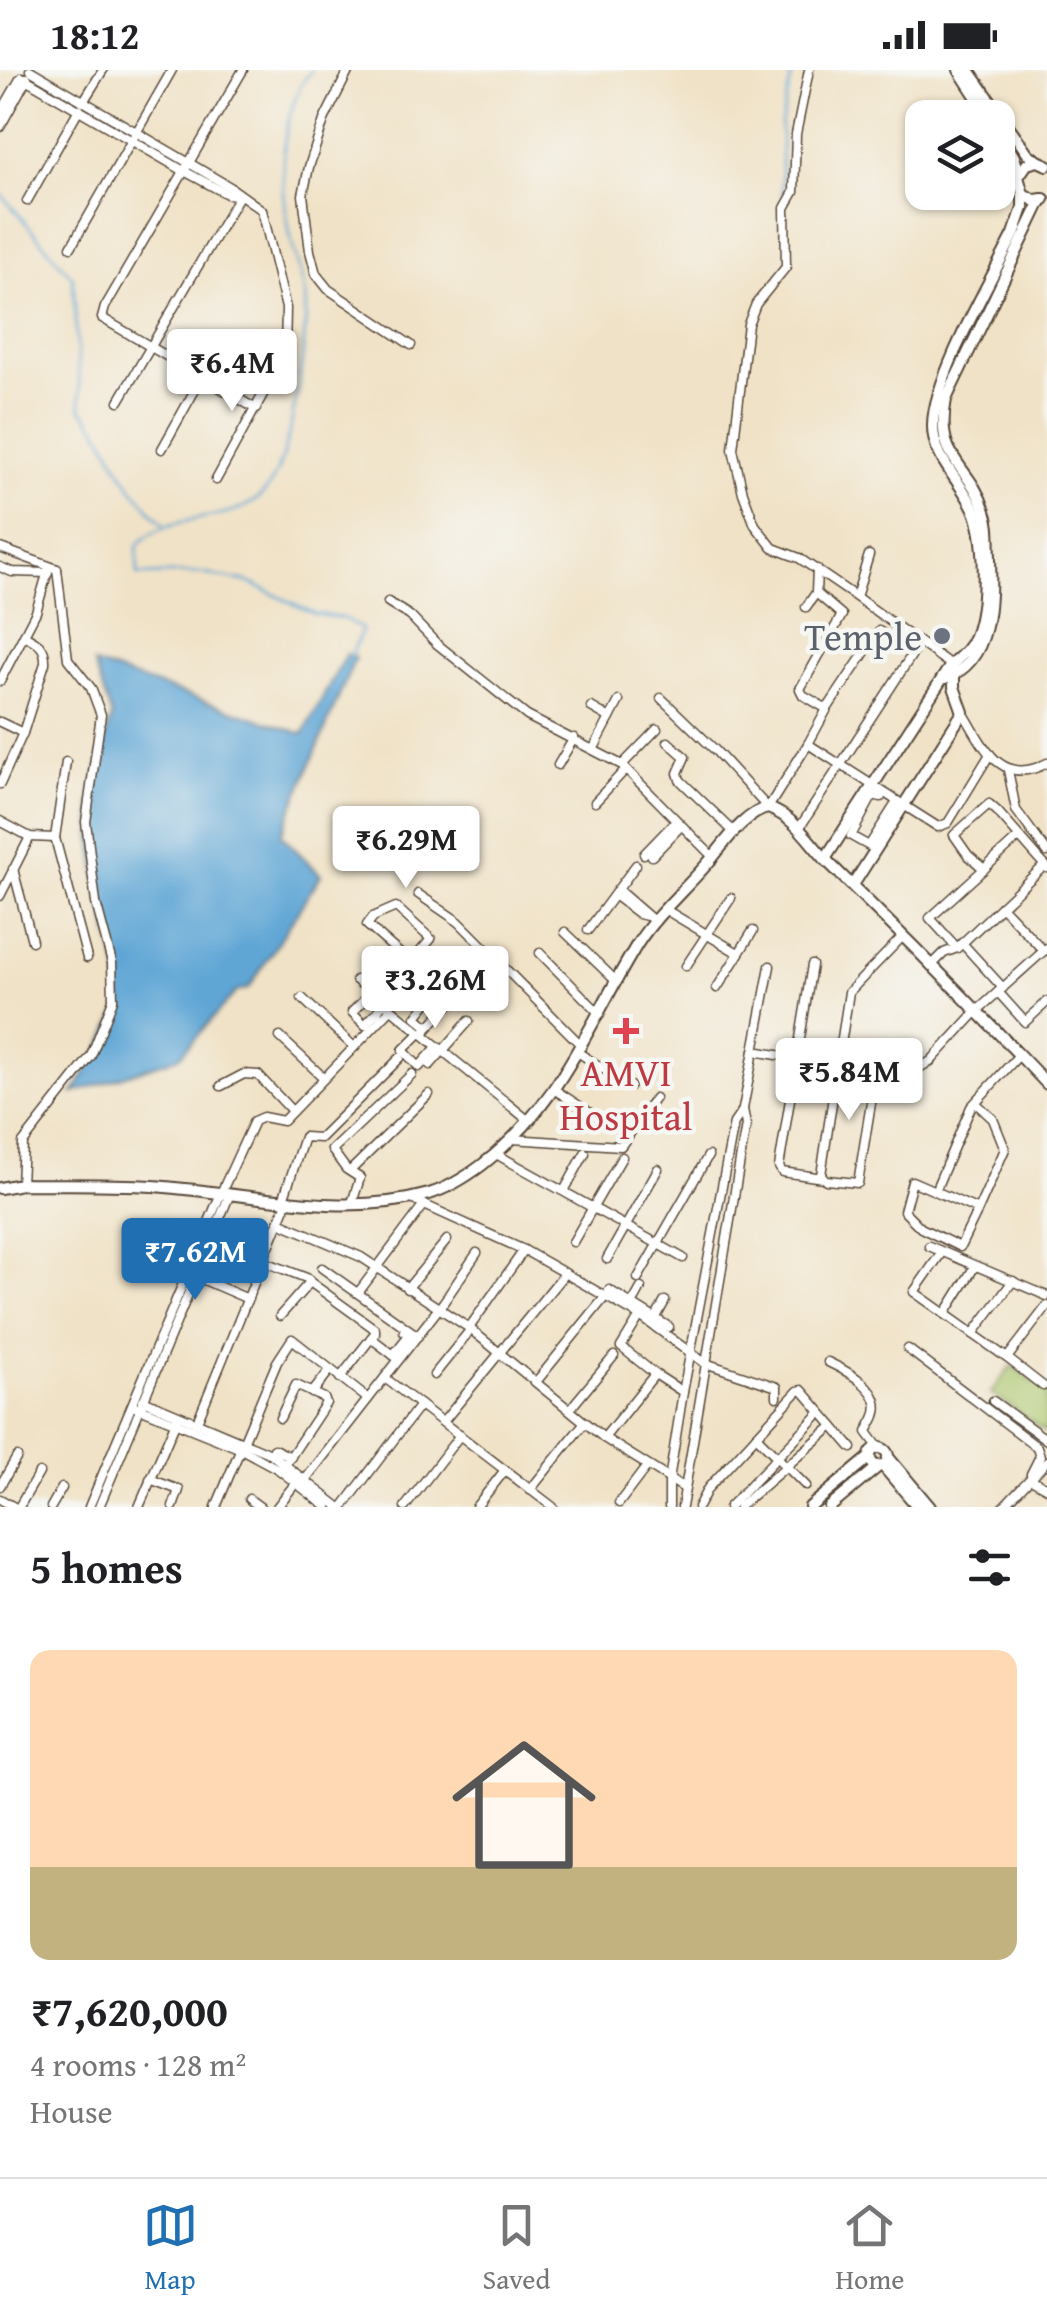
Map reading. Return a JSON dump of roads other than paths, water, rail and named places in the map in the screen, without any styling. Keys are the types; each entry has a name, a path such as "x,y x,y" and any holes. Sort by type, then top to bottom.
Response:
{"street":[{"path":"27,201 102,70"},
{"path":"71,247 172,70"},
{"path":"243,70 102,313 106,323 256,410"},
{"path":"349,70 324,120 308,167 303,196 310,251 316,274 328,289 411,345"},
{"path":"810,70 796,134 794,192 785,208 786,267 756,304 748,324 733,448 742,493 755,525 773,548 816,569 954,670"},
{"path":"959,70 978,100"},
{"path":"969,70 1028,154 1042,163"},
{"path":"28,73 262,210 286,308 285,354 216,480"},
{"path":"0,114 28,73"},
{"path":"0,127 28,73"},
{"path":"1015,160 1023,208 935,402 932,424 938,450 976,512 983,556 976,634 954,670 954,687 963,712 990,754 1008,770 1016,810 1047,852"},
{"path":"1019,172 1027,164 1042,163"},
{"path":"826,860 944,678 982,641 991,604 989,522 984,506 950,454 942,422 954,380 1045,198 1023,194"},
{"path":"118,401 238,196"},
{"path":"162,448 202,379"},
{"path":"0,548 56,569 68,659 91,688 101,716 86,822 96,904 112,963 113,1000 91,1056 23,1143 21,1184"},
{"path":"856,597 869,554"},
{"path":"0,567 12,572 47,574 56,569"},
{"path":"806,606 816,593 816,569"},
{"path":"0,681 36,612 47,574"},
{"path":"816,593 842,615 800,689 803,696 827,709"},
{"path":"388,602 410,616 436,644 528,716 624,767 713,857"},
{"path":"0,1188 21,1184 162,1186 352,1203 409,1198 443,1189 512,1140 554,1090 581,1050 651,919 666,910 734,832 754,814 768,808 879,631 913,653 800,827"},
{"path":"0,784 22,734 46,652 24,635"},
{"path":"661,698 768,808 785,814 800,827 826,860 1047,1084"},
{"path":"594,748 619,701"},
{"path":"590,707 610,718"},
{"path":"853,885 963,712"},
{"path":"0,722 22,734"},
{"path":"595,802 657,729"},
{"path":"558,765 574,738"},
{"path":"668,742 685,757 678,774 680,780 734,832"},
{"path":"808,744 901,807"},
{"path":"901,807 869,846 850,834 875,794 945,826 990,754"},
{"path":"66,762 55,838 88,958"},
{"path":"1008,770 1026,771 1047,763"},
{"path":"931,966 1046,866 989,804 954,834 968,855 984,868"},
{"path":"0,821 30,836 55,838"},
{"path":"648,855 678,823"},
{"path":"0,896 30,836"},
{"path":"1019,837 930,918 959,945 1025,1022 1047,1002"},
{"path":"588,930 636,864"},
{"path":"14,869 32,941"},
{"path":"616,892 651,919"},
{"path":"418,894 459,922 581,1050 630,1086"},
{"path":"686,966 731,898"},
{"path":"912,1072 931,1061 978,1010 1046,950 1001,906"},
{"path":"396,907 431,937 412,962 406,959 367,925 373,917 396,907"},
{"path":"666,910 738,953"},
{"path":"717,988 753,931"},
{"path":"565,932 617,982"},
{"path":"823,1178 849,992 903,936"},
{"path":"540,952 600,1014"},
{"path":"371,992 406,959"},
{"path":"754,1051 796,1058 838,1066 876,1072 860,1180 854,1183 779,1170 796,1058 812,965"},
{"path":"669,1507 683,1392 734,1124 743,1109 770,966"},
{"path":"356,980 529,1121"},
{"path":"406,1021 435,989"},
{"path":"422,1033 416,1018 432,996 446,1009 422,1033 403,1050 420,1067 468,1021"},
{"path":"302,998 354,1047"},
{"path":"89,1507 138,1403 202,1238 254,1121 263,1117 278,1122 354,1047 379,1016 391,1009"},
{"path":"280,1037 324,1078"},
{"path":"430,1066 438,1049"},
{"path":"935,1191 972,1107 1019,1054"},
{"path":"197,1422 279,1222 304,1137 320,1138 400,1058"},
{"path":"221,1086 244,1074 258,1075 292,1110"},
{"path":"352,1203 360,1178 332,1150 412,1074"},
{"path":"554,1090 609,1126"},
{"path":"350,1171 429,1094"},
{"path":"512,1140 621,1146 655,1098"},
{"path":"977,1104 993,1119 1006,1149 978,1210 960,1248 920,1228 904,1210 912,1181 978,1210"},
{"path":"682,1507 746,1125 743,1109"},
{"path":"564,1191 585,1153"},
{"path":"496,1154 683,1258"},
{"path":"574,1242 622,1156"},
{"path":"630,1307 657,1244 708,1156"},
{"path":"608,1259 658,1169"},
{"path":"174,1318 212,1242 225,1193"},
{"path":"409,1198 607,1293 653,1321 705,1363 777,1387 778,1397"},
{"path":"358,1293 424,1205"},
{"path":"279,1222 344,1249 470,1329 604,1438 684,1488"},
{"path":"202,1238 309,1279"},
{"path":"407,1289 447,1240"},
{"path":"929,1246 1047,1296"},
{"path":"434,1375 524,1250"},
{"path":"396,1357 418,1336 477,1252"},
{"path":"942,1252 914,1292 1046,1385"},
{"path":"944,1314 975,1266"},
{"path":"322,1268 418,1336"},
{"path":"443,1422 564,1273"},
{"path":"197,1277 248,1299"},
{"path":"973,1334 1013,1281"},
{"path":"280,1316 310,1282 375,1329 340,1378"},
{"path":"536,1382 607,1293"},
{"path":"653,1321 665,1302"},
{"path":"1007,1358 1047,1306"},
{"path":"630,1307 640,1316 670,1327"},
{"path":"640,1316 621,1347 683,1392"},
{"path":"277,1507 385,1378 409,1335 403,1331 406,1327"},
{"path":"371,1338 396,1357"},
{"path":"216,1507 277,1362 292,1339 368,1400"},
{"path":"908,1349 1038,1447 1040,1456 1030,1474 1047,1488"},
{"path":"570,1409 614,1356"},
{"path":"828,1362 862,1381 870,1392 876,1415 867,1432 911,1505"},
{"path":"312,1393 330,1370"},
{"path":"604,1438 655,1374"},
{"path":"385,1378 553,1507"},
{"path":"280,1418 295,1386 324,1398 325,1406 288,1461"},
{"path":"698,1507 708,1488 798,1391 802,1390 852,1448"},
{"path":"993,1401 1047,1440"},
{"path":"138,1403 197,1422 242,1445 341,1507 420,1405"},
{"path":"138,1403 176,1421 288,1461"},
{"path":"99,1507 138,1403"},
{"path":"729,1507 821,1412"},
{"path":"139,1507 176,1421"},
{"path":"530,1490 584,1422"},
{"path":"739,1507 833,1426"},
{"path":"405,1507 460,1435"},
{"path":"756,1436 806,1486"},
{"path":"274,1449 326,1507"},
{"path":"0,1486 17,1457"},
{"path":"810,1507 880,1459"},
{"path":"830,1507 880,1459"},
{"path":"880,1459 930,1507"},
{"path":"1003,1507 1047,1461"},
{"path":"618,1503 646,1466"},
{"path":"476,1507 504,1470"},
{"path":"0,1499 16,1507 39,1473"},
{"path":"150,1479 179,1490 173,1507"},
{"path":"51,1507 62,1488"},
{"path":"1012,1497 1019,1507"},
{"path":"250,1499 260,1507"}],"water":[{"path":"346,654 355,658 281,835 321,875 249,988 236,992 179,1057 74,1093 120,1005 118,969 93,845 91,803 112,717 94,664 303,734"}],"waterway":[{"path":"311,70 292,109 284,152 284,196 306,316 297,394 278,469 270,485 242,508 168,526 151,534 137,546 138,575 199,573 248,582 315,614 343,618 362,629 351,656"},
{"path":"782,195 781,124 793,70"},
{"path":"0,193 73,278 81,409 99,430 130,484 165,526"}],"place":[{"name":"Temple","path":"942,636"},
{"name":"AMVI Hospital","path":"626,1031"}]}
